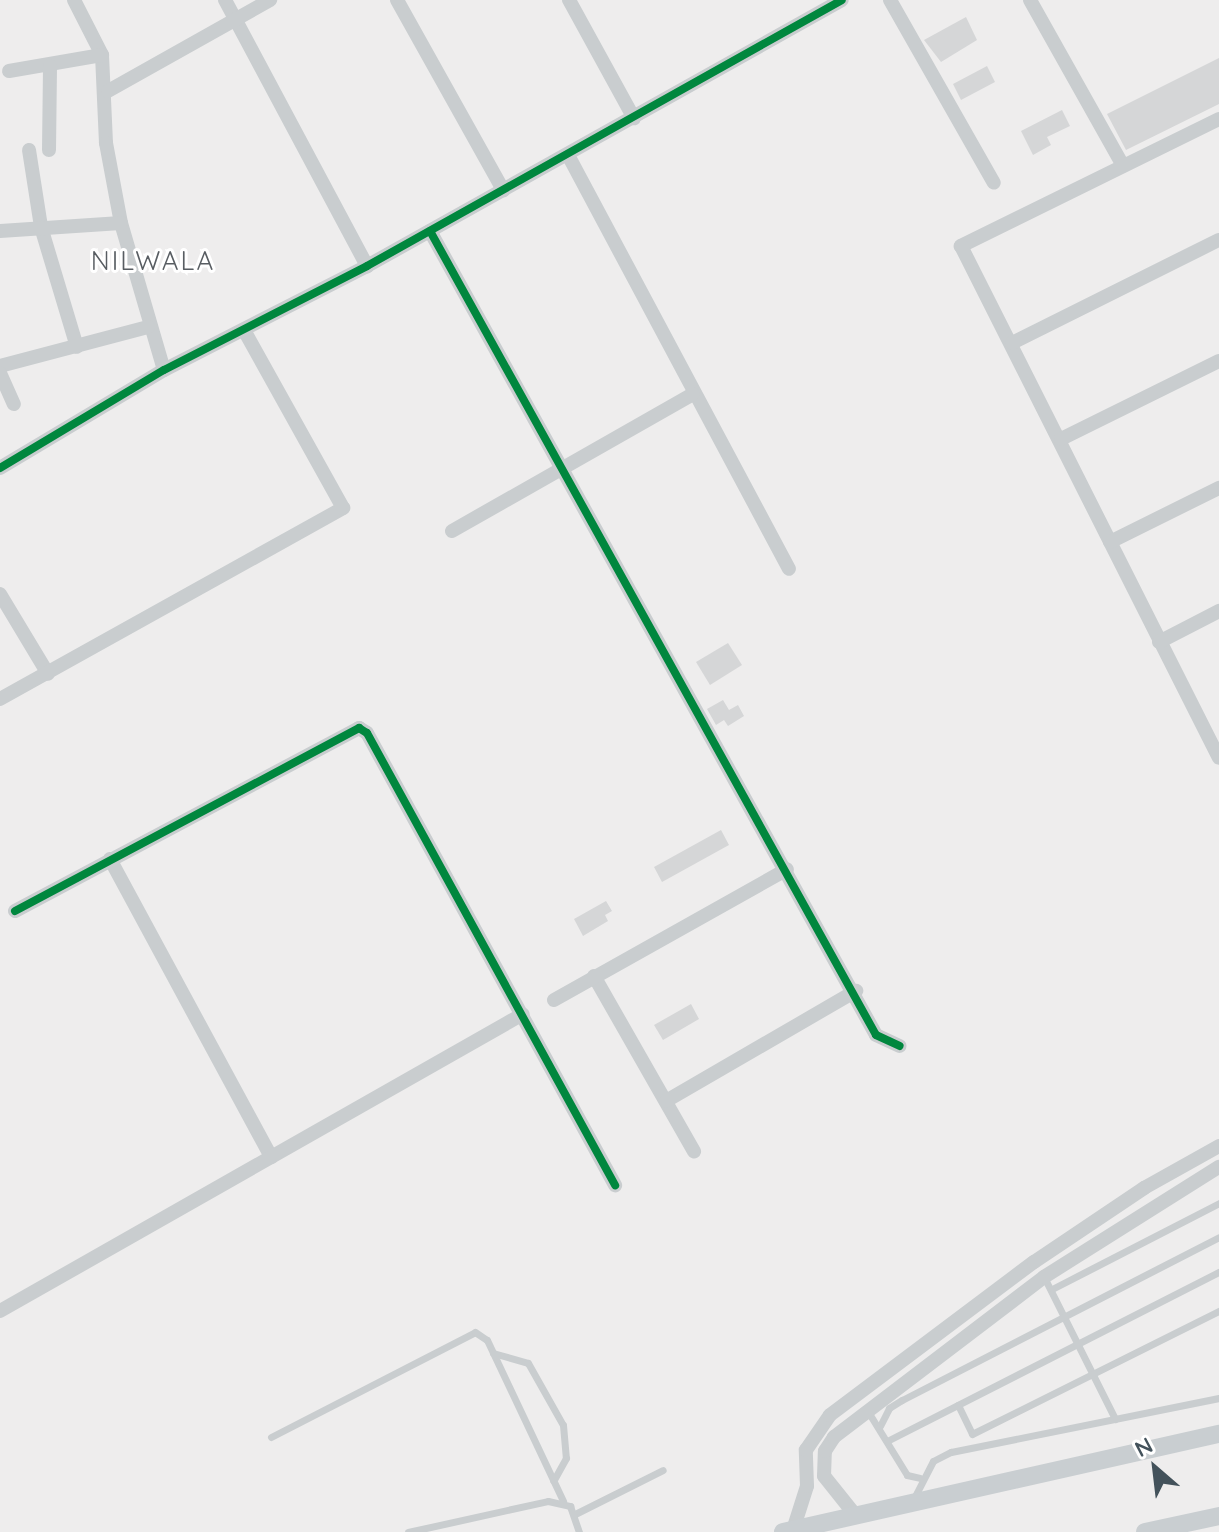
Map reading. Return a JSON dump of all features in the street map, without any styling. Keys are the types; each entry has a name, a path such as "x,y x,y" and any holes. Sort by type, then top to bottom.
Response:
{"main road":[{"path":"788,1531 1219,1434"},
{"path":"1145,1532 1219,1516"}],"street":[{"path":"74,0 102,55 108,91 106,143 121,223 148,327 164,370"},
{"path":"225,0 367,266"},
{"path":"108,91 270,0"},
{"path":"397,0 503,190"},
{"path":"569,0 634,118"},
{"path":"0,468 164,370 245,332 367,266 842,0"},
{"path":"890,0 994,183"},
{"path":"1030,0 1123,166"},
{"path":"9,71 102,55"},
{"path":"49,150 50,66"},
{"path":"1219,119 961,246 1061,439 1159,642 1214,737 1219,758"},
{"path":"29,150 41,227 77,347"},
{"path":"568,155 789,569"},
{"path":"0,231 121,223"},
{"path":"430,231 856,991 876,1035 900,1046"},
{"path":"1012,343 1219,240"},
{"path":"0,366 148,327"},
{"path":"0,699 343,508 245,332"},
{"path":"1061,439 1219,361"},
{"path":"0,373 14,404"},
{"path":"452,531 693,394"},
{"path":"1110,542 1219,488"},
{"path":"0,594 48,674"},
{"path":"1159,642 1219,611"},
{"path":"15,911 359,728 367,733 615,1185"},
{"path":"110,859 271,1157"},
{"path":"554,1000 787,869"},
{"path":"594,976 694,1151"},
{"path":"666,1101 856,991"},
{"path":"0,1311 523,1014"},
{"path":"788,1531 807,1486 806,1450 830,1415 1034,1262 1144,1188 1219,1146"},
{"path":"856,1516 827,1484 822,1464 834,1437 865,1408 1219,1167"}],"lane":[{"path":"1115,1419 1048,1283 1219,1203"},
{"path":"880,1426 889,1408 902,1400 1219,1237"},
{"path":"887,1441 1219,1272"},
{"path":"972,1434 1219,1311"},
{"path":"271,1437 464,1336 482,1334 563,1501 575,1514 579,1532"},
{"path":"493,1353 528,1363 563,1425 566,1458 553,1481"},
{"path":"911,1504 920,1478 933,1461 974,1447 1219,1398"},
{"path":"958,1405 972,1434 974,1447"},
{"path":"865,1408 880,1426 907,1475 920,1478"},
{"path":"575,1514 663,1470"},
{"path":"408,1532 563,1501"}],"building":[{"path":"966,17 977,40 941,62 924,40"},
{"path":"1219,58 1219,104 1126,150 1107,114"},
{"path":"987,66 995,82 961,100 953,84"},
{"path":"1062,110 1070,126 1047,137 1051,145 1033,155 1021,131"},
{"path":"728,643 742,665 710,685 696,662"},
{"path":"723,700 729,710 738,705 744,716 728,726 724,720 716,725 707,709"},
{"path":"721,830 729,845 662,882 654,867"},
{"path":"606,901 612,911 605,915 608,921 583,936 574,919"},
{"path":"691,1004 699,1019 663,1040 654,1025"}],"cycle path":[{"path":"0,468 164,370 367,266 842,0"},
{"path":"430,231 876,1035 900,1046"},
{"path":"15,911 359,728 367,733 615,1185"}],"district":[{"name":"NILWALA","path":"153,261"}]}
